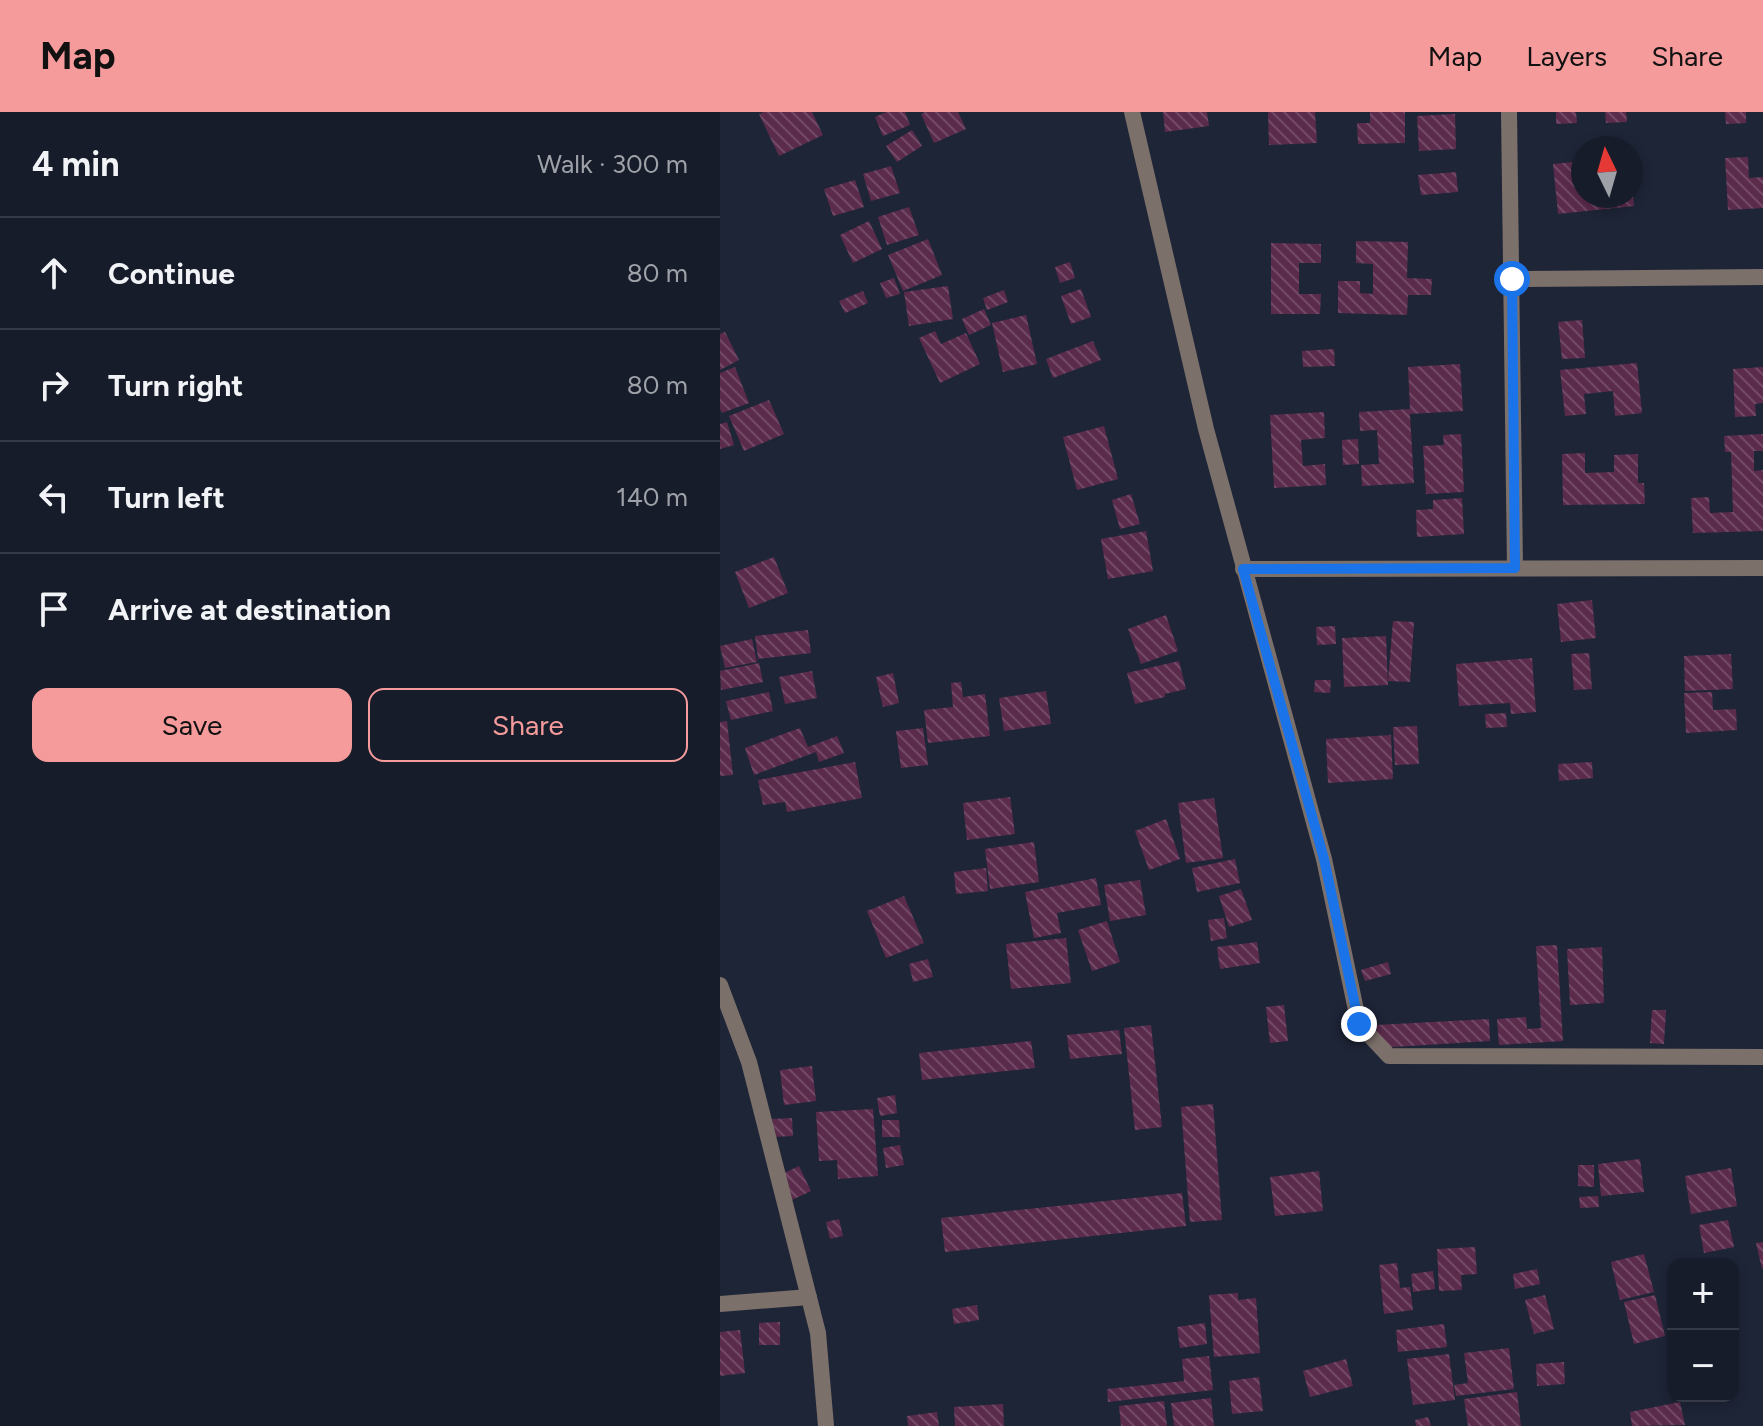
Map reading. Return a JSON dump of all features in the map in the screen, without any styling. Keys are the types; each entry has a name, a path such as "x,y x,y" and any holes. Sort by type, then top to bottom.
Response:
{"street":[{"path":"1132,112 1206,429 1324,859 1359,1024 1389,1056 1763,1057"},
{"path":"1509,112 1515,568"},
{"path":"1512,279 1763,277"},
{"path":"1243,569 1763,568"},
{"path":"720,985 749,1062 818,1333 826,1426"},
{"path":"720,1304 809,1297"}],"building":[{"path":"812,112 823,135 779,156 759,114"},
{"path":"886,112 905,112 910,125 883,136 875,117"},
{"path":"958,112 966,129 934,143 921,114"},
{"path":"1163,112 1207,112 1209,126 1165,132"},
{"path":"1268,112 1315,112 1317,143 1269,145"},
{"path":"1370,112 1405,112 1405,143 1358,144 1357,123 1370,123"},
{"path":"1556,112 1576,112 1577,123 1556,124"},
{"path":"1605,112 1626,112 1627,122 1606,123"},
{"path":"1725,112 1746,112 1746,123 1726,124"},
{"path":"1455,114 1456,149 1419,151 1417,116"},
{"path":"912,130 922,146 897,162 886,146"},
{"path":"1748,157 1749,178 1763,177 1763,208 1728,210 1725,158"},
{"path":"1571,162 1571,208 1615,208 1558,214 1553,164"},
{"path":"891,166 900,193 871,201 863,174"},
{"path":"1456,172 1458,192 1421,195 1418,175"},
{"path":"855,180 864,207 833,216 824,189"},
{"path":"909,207 919,235 887,245 878,217"},
{"path":"869,221 882,249 853,263 840,235"},
{"path":"928,239 942,275 903,291 888,255"},
{"path":"1356,241 1408,242 1407,278 1432,279 1431,295 1408,295 1407,315 1338,313 1338,281 1360,281 1360,293 1373,294 1373,264 1356,263"},
{"path":"1271,243 1321,244 1321,263 1299,263 1299,294 1321,294 1320,314 1271,314"},
{"path":"1070,262 1075,278 1060,283 1055,267"},
{"path":"894,278 900,294 886,298 880,283"},
{"path":"948,286 953,319 909,326 904,292"},
{"path":"1081,289 1091,317 1071,324 1061,296"},
{"path":"1004,290 1008,302 987,310 983,298"},
{"path":"863,291 868,303 845,313 839,301"},
{"path":"984,309 991,325 969,335 962,319"},
{"path":"1026,315 1037,364 1003,372 992,323"},
{"path":"1582,320 1585,358 1562,359 1558,322"},
{"path":"935,331 941,344 966,333 980,364 940,383 919,338"},
{"path":"725,332 739,360 720,370 720,334"},
{"path":"1093,341 1101,360 1053,378 1046,359"},
{"path":"1334,349 1335,366 1303,367 1302,351"},
{"path":"1637,363 1642,413 1615,416 1613,391 1584,394 1586,414 1565,416 1560,370"},
{"path":"1460,364 1463,411 1410,414 1414,483 1362,486 1361,465 1379,464 1377,430 1360,431 1359,412 1410,409 1408,367"},
{"path":"735,367 749,403 722,413 720,373"},
{"path":"1763,367 1763,403 1755,404 1756,416 1735,417 1733,369"},
{"path":"769,400 784,434 744,451 729,416"},
{"path":"1324,412 1325,438 1301,440 1303,466 1325,464 1326,485 1274,488 1270,415"},
{"path":"727,422 734,445 720,449 720,424"},
{"path":"1104,426 1118,479 1077,490 1063,437"},
{"path":"1461,434 1464,492 1426,494 1423,446 1444,445 1443,435"},
{"path":"1763,434 1763,451 1754,451 1754,471 1763,470 1763,531 1693,533 1691,498 1709,497 1710,513 1733,512 1731,452 1725,452 1724,436"},
{"path":"1358,439 1359,464 1343,465 1342,440"},
{"path":"1585,453 1585,473 1614,472 1614,455 1638,454 1638,483 1644,483 1645,504 1563,505 1562,454"},
{"path":"1131,494 1140,524 1120,529 1112,500"},
{"path":"1462,498 1464,534 1417,537 1416,510 1433,509 1433,500"},
{"path":"1146,531 1153,571 1108,579 1101,539"},
{"path":"774,557 788,593 749,608 735,572"},
{"path":"1592,600 1596,638 1561,642 1557,604"},
{"path":"1166,615 1178,651 1141,664 1128,629"},
{"path":"1393,621 1414,622 1410,682 1388,681"},
{"path":"1335,626 1336,644 1317,645 1316,627"},
{"path":"808,630 811,653 758,659 755,636"},
{"path":"1386,636 1388,685 1344,687 1342,638"},
{"path":"752,639 757,662 725,668 720,646"},
{"path":"1589,653 1592,689 1574,690 1571,654"},
{"path":"1731,654 1733,689 1685,691 1684,656"},
{"path":"1532,658 1536,712 1511,714 1510,703 1459,706 1456,664"},
{"path":"1179,661 1186,689 1135,704 1127,673"},
{"path":"759,663 763,682 721,690 720,671"},
{"path":"812,671 817,698 785,704 779,677"},
{"path":"893,673 899,703 883,707 876,677"},
{"path":"1315,680 1331,680 1330,693 1314,692"},
{"path":"961,682 963,697 985,694 990,736 928,743 924,710 953,707 951,683"},
{"path":"1046,691 1051,724 1004,731 999,698"},
{"path":"769,692 773,711 731,720 726,701"},
{"path":"1712,692 1713,710 1736,709 1737,730 1686,733 1684,693"},
{"path":"1506,713 1507,727 1486,728 1485,714"},
{"path":"727,721 733,775 720,776 720,722"},
{"path":"1417,726 1419,764 1395,765 1393,727"},
{"path":"800,728 808,747 837,736 844,753 819,762 816,752 754,775 745,748"},
{"path":"923,728 928,765 901,768 896,731"},
{"path":"1391,735 1393,779 1328,783 1326,739"},
{"path":"855,762 862,798 787,812 785,802 763,805 758,780"},
{"path":"1592,762 1593,778 1559,781 1558,764"},
{"path":"1010,797 1015,834 967,840 963,803"},
{"path":"1214,798 1223,858 1186,863 1178,803"},
{"path":"1166,819 1180,859 1149,870 1135,831"},
{"path":"1034,842 1039,882 990,889 985,849"},
{"path":"1235,859 1240,883 1197,892 1192,868"},
{"path":"986,868 988,891 956,894 954,872"},
{"path":"1096,878 1101,905 1057,913 1061,933 1034,938 1025,892"},
{"path":"1140,880 1146,915 1110,921 1104,885"},
{"path":"1241,889 1252,920 1229,927 1219,896"},
{"path":"904,896 924,943 886,958 867,911"},
{"path":"1224,918 1227,938 1211,941 1208,920"},
{"path":"1107,921 1120,962 1092,971 1078,930"},
{"path":"1066,938 1071,983 1011,989 1006,944"},
{"path":"1257,942 1260,963 1220,969 1217,947"},
{"path":"1557,945 1563,1041 1499,1045 1497,1019 1526,1017 1527,1029 1541,1028 1536,946"},
{"path":"1602,947 1604,1003 1570,1005 1567,949"},
{"path":"928,959 933,977 913,982 909,964"},
{"path":"1388,962 1391,974 1365,981 1361,970"},
{"path":"1284,1005 1288,1041 1270,1043 1266,1007"},
{"path":"1652,1010 1666,1010 1664,1044 1650,1043"},
{"path":"1489,1019 1490,1041 1377,1048 1376,1025"},
{"path":"1151,1025 1162,1127 1135,1130 1124,1028"},
{"path":"1119,1030 1122,1054 1070,1059 1067,1035"},
{"path":"1031,1041 1035,1068 922,1080 919,1053"},
{"path":"812,1066 816,1101 784,1105 780,1070"},
{"path":"895,1095 897,1113 880,1116 877,1098"},
{"path":"1213,1104 1222,1220 1190,1222 1181,1107"},
{"path":"873,1109 878,1176 838,1179 837,1160 819,1161 816,1112"},
{"path":"792,1118 793,1136 773,1137 772,1119"},
{"path":"882,1120 899,1120 900,1137 882,1137"},
{"path":"900,1145 904,1165 886,1168 883,1148"},
{"path":"1640,1159 1644,1192 1601,1196 1598,1164"},
{"path":"1578,1165 1594,1165 1594,1187 1578,1186"},
{"path":"799,1166 811,1191 792,1200 780,1175"},
{"path":"1731,1168 1737,1206 1691,1214 1685,1176"},
{"path":"1319,1171 1323,1211 1275,1216 1270,1177"},
{"path":"1182,1193 1186,1226 945,1252 941,1218"},
{"path":"1598,1196 1599,1207 1580,1208 1579,1197"},
{"path":"839,1219 843,1236 830,1239 826,1222"},
{"path":"1728,1220 1734,1247 1704,1253 1699,1225"},
{"path":"1763,1242 1763,1269 1762,1269 1756,1243"},
{"path":"1475,1247 1477,1274 1461,1275 1462,1290 1439,1291 1437,1249"},
{"path":"1644,1254 1654,1292 1620,1300 1611,1262"},
{"path":"1397,1263 1400,1288 1410,1287 1413,1310 1384,1314 1379,1265"},
{"path":"1537,1269 1540,1284 1515,1289 1513,1274"},
{"path":"1433,1271 1435,1289 1413,1292 1411,1274"},
{"path":"1238,1293 1238,1300 1256,1298 1260,1353 1214,1357 1209,1295"},
{"path":"1545,1295 1554,1329 1534,1334 1525,1300"},
{"path":"1655,1295 1665,1336 1634,1344 1624,1302"},
{"path":"977,1305 979,1320 954,1324 952,1309"},
{"path":"780,1322 780,1345 759,1345 759,1323"},
{"path":"1205,1323 1207,1344 1180,1348 1177,1327"},
{"path":"1444,1324 1447,1347 1398,1352 1396,1330"},
{"path":"740,1330 745,1373 720,1376 720,1332"},
{"path":"1509,1348 1514,1389 1456,1396 1454,1385 1468,1383 1464,1353"},
{"path":"1449,1354 1455,1400 1413,1405 1407,1359"},
{"path":"1209,1356 1213,1390 1108,1402 1107,1389 1184,1381 1182,1359"},
{"path":"1346,1359 1353,1386 1310,1397 1303,1371"},
{"path":"1564,1362 1565,1384 1537,1386 1536,1364"},
{"path":"1259,1377 1263,1411 1232,1414 1229,1381"},
{"path":"1517,1392 1521,1426 1468,1426 1464,1399"},
{"path":"1211,1398 1214,1426 1174,1426 1171,1403"},
{"path":"1164,1401 1167,1426 1121,1426 1119,1406"},
{"path":"1680,1402 1685,1425 1632,1426 1630,1412"},
{"path":"1003,1404 1004,1426 955,1426 954,1407"},
{"path":"937,1412 939,1426 908,1426 907,1416"},
{"path":"1428,1417 1431,1426 1416,1426 1415,1420"}],"route":[{"path":"1359,1024 1324,859 1243,569 1515,568 1512,279"}]}
